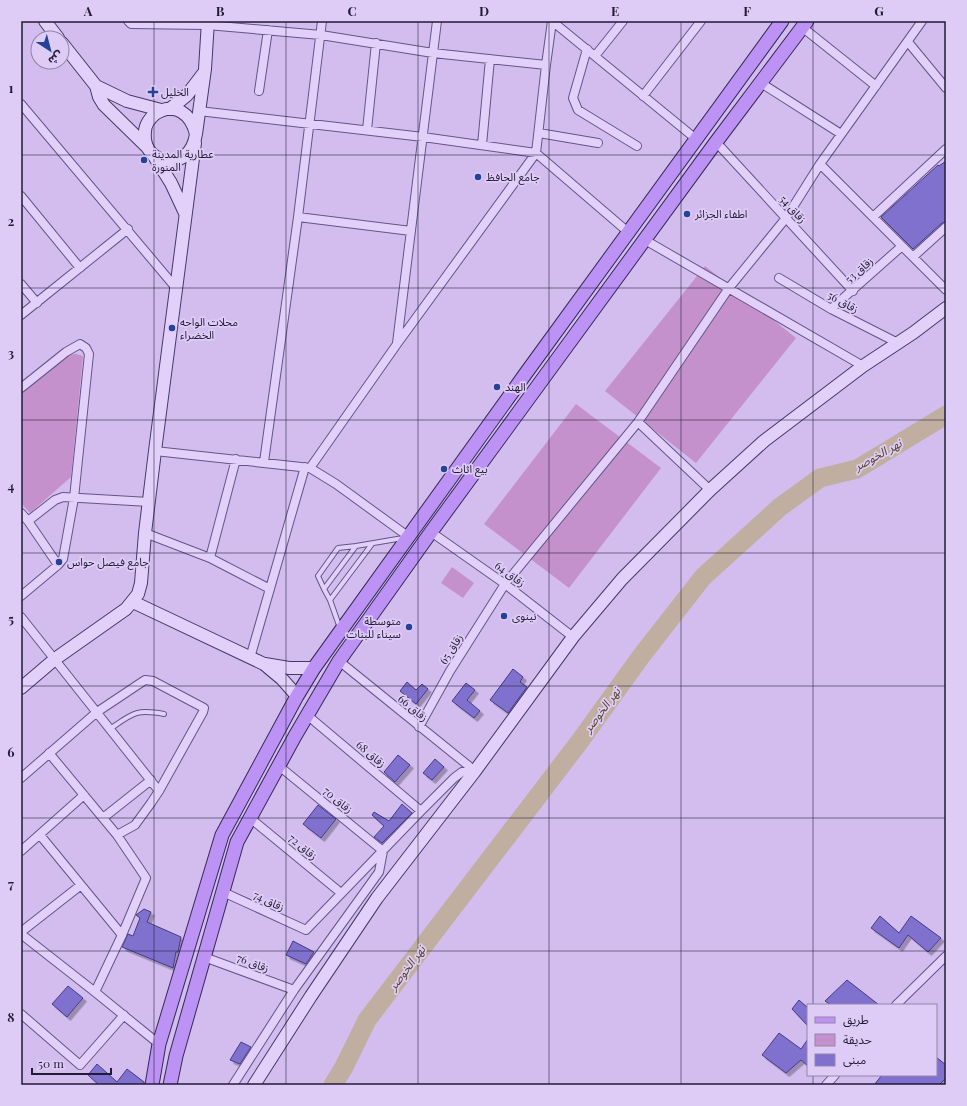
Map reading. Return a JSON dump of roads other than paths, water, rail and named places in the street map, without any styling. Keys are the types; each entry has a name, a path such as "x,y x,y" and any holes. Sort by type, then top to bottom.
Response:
{"main road":[{"path":"152,1085 160,1044 222,835 297,696 314,668 782,21"},
{"path":"170,1085 176,1056 237,842 307,715 339,661 431,532 804,24"}],"street":[{"path":"44,21 51,30"},
{"path":"264,462 298,217 322,21"},
{"path":"397,344 438,21"},
{"path":"552,21 696,139"},
{"path":"250,658 308,468 536,153 552,21"},
{"path":"595,56 623,21"},
{"path":"643,96 701,21"},
{"name":"زقاق 65","path":"419,727 450,671 505,584 638,422 729,288 786,218 820,164 922,21"},
{"path":"130,22 208,23 321,35 433,53 546,64"},
{"path":"21,688 54,659 119,615 133,602 138,594 141,583 148,502 205,69 208,23"},
{"path":"804,24 876,86"},
{"path":"259,91 268,30"},
{"path":"908,42 946,88"},
{"path":"367,130 376,43"},
{"path":"587,49 573,98 575,105 578,110 637,146"},
{"path":"70,53 96,86 99,97 104,105 151,151 163,160 173,161 182,158 190,152 196,138 194,124 188,116 180,111 166,110 122,99 96,86"},
{"path":"482,145 490,59"},
{"path":"185,213 171,183 144,138 145,130 148,122 154,115 179,102 194,87 205,69"},
{"path":"761,82 841,134"},
{"path":"21,104 128,229 176,288"},
{"path":"199,111 367,130 536,153 628,232"},
{"path":"538,133 598,143"},
{"name":"زقاق 54","path":"716,142 853,291"},
{"path":"873,217 946,149"},
{"path":"820,164 946,290"},
{"path":"21,196 80,268"},
{"path":"298,217 411,231"},
{"path":"913,257 946,228"},
{"path":"21,315 128,229"},
{"path":"645,240 863,366"},
{"name":"زقاق 53","path":"831,309 902,246"},
{"name":"زقاق 56","path":"779,278 831,309 898,343"},
{"path":"21,284 36,303"},
{"path":"254,1085 311,996 377,898 475,771 573,637 622,579 710,490 764,441 863,366 946,308"},
{"path":"21,388 66,352 80,344 86,348 89,354 74,498 63,559 21,596"},
{"path":"638,422 710,490"},
{"path":"155,450 308,468 336,484 409,537"},
{"path":"210,558 236,459"},
{"path":"28,521 55,500 63,497 148,502"},
{"path":"21,513 58,565"},
{"name":"زقاق 64","path":"431,532 505,584 573,637"},
{"path":"145,533 210,558 270,589"},
{"path":"133,602 264,664 289,668 314,668"},
{"path":"22,621 97,712 159,791"},
{"name":"زقاق 66","path":"339,661 475,771"},
{"path":"264,664 282,679 297,696"},
{"path":"21,778 97,712 145,680 153,681 204,708 159,791 135,824 117,835"},
{"name":"زقاق 68","path":"307,715 421,811"},
{"path":"49,753 117,835 146,878 122,935 95,992"},
{"name":"زقاق 70","path":"279,766 383,851"},
{"path":"341,893 421,811 462,772 475,771"},
{"path":"103,818 151,780"},
{"path":"21,851 84,795"},
{"name":"زقاق 72","path":"250,818 341,893"},
{"path":"40,835 122,935"},
{"path":"233,1085 294,990 379,872 383,851"},
{"path":"81,885 21,933 160,1044"},
{"name":"زقاق 74","path":"223,892 306,930 341,893"},
{"path":"897,1004 946,956"},
{"name":"زقاق 76","path":"204,957 294,990"},
{"path":"21,1014 80,1065 124,1015"},
{"path":"826,1085 834,1076"}],"lane":[{"path":"341,632 330,600 318,576 338,548 372,544 409,537"},
{"path":"330,600 372,544"},
{"path":"324,589 356,546"},
{"path":"110,729 131,714 146,711 164,714"}],"waterway":[{"name":"نهر الخوصر","path":"333,1085 344,1067 367,1020 580,741 642,655 703,577 780,507 820,478 857,469 946,415"}],"place":[{"name":"الخليل","path":"153,92"},
{"name":"عطارية المدينة المنورة","path":"144,160"},
{"name":"جامع الحافظ","path":"478,177"},
{"name":"اطفاء الجزائر","path":"687,214"},
{"name":"محلات الواحه الخضراء","path":"172,328"},
{"name":"الهند","path":"497,387"},
{"name":"بيع اثاث","path":"444,469"},
{"name":"جامع فيصل حواس","path":"59,562"},
{"name":"نينوى","path":"504,616"},
{"name":"متوسطة سيناء للبنات","path":"409,627"}]}
